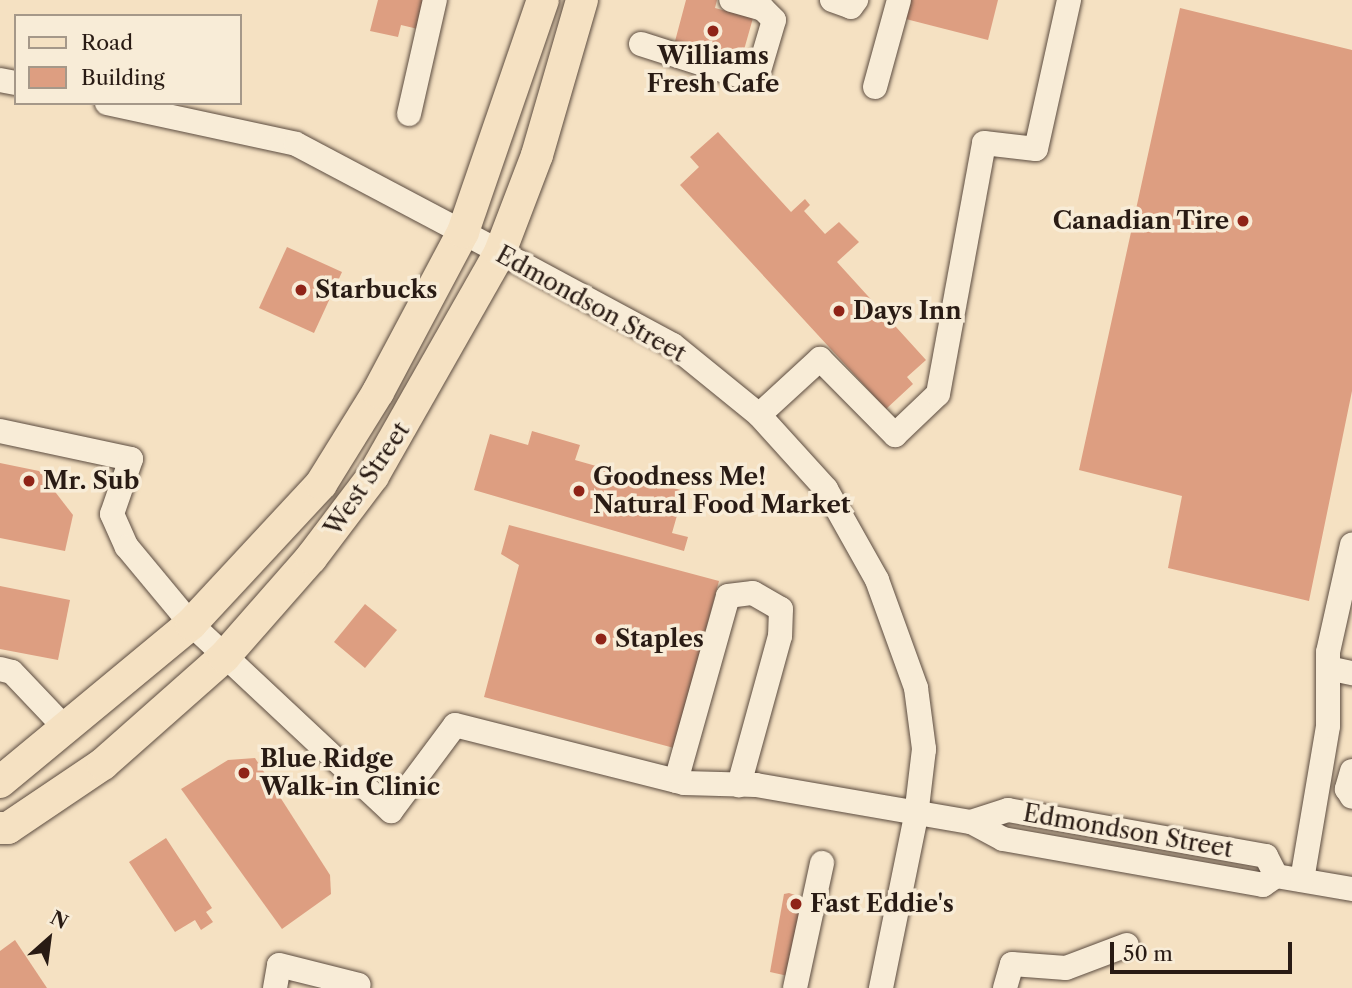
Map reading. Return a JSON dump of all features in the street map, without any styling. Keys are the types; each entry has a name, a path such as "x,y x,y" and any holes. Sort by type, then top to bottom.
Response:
{"main road":[{"name":"West Street","path":"0,782 191,624 321,484 385,380 463,232 542,1 580,8 537,155 500,251 373,476 311,558 224,657 103,764 8,828 0,828"}],"street":[{"path":"410,114 435,0"},
{"path":"642,44 744,77 758,74 774,20 763,9 731,0"},
{"path":"832,0 851,7 856,0"},
{"path":"875,87 900,0"},
{"path":"759,415 820,359 895,435 938,394 984,143 1036,149 1069,0"},
{"name":"Edmondson Street","path":"116,105 296,144 500,251 673,345 759,415 826,489 877,580 916,688 924,749 916,816 881,988"},
{"path":"0,432 131,459 113,514 127,547 191,624 391,811 455,725 676,781 739,785 916,816"},
{"path":"1302,880 1328,726 1328,668 1352,545"},
{"path":"676,781 727,596 753,593 780,609 780,636 739,785"},
{"path":"1328,668 1352,673"},
{"path":"0,669 12,672 66,729"},
{"path":"1352,771 1347,789 1352,797"},
{"name":"Edmondson Street","path":"916,816 971,822 1003,839 1263,885 1276,876 1352,889"},
{"path":"795,988 822,863"},
{"path":"1005,988 1012,964 1066,968 1127,945"},
{"path":"275,988 279,965 359,985"}],"building":[{"path":"378,0 424,0 418,29 401,25 398,37 370,31"},
{"name":"Williams Fresh Cafe","path":"686,0 717,0 715,8 753,18 740,64 674,45"},
{"path":"902,0 998,0 988,40 898,17"},
{"name":"Canadian Tire","path":"1180,8 1352,50 1352,391 1309,601 1168,568 1182,496 1079,470"},
{"name":"Days Inn","path":"718,132 791,212 805,199 810,205 804,211 825,234 839,222 859,242 837,262 926,360 907,377 913,384 886,409 680,185 699,167 690,157"},
{"name":"Starbucks","path":"287,247 342,272 314,333 259,308"},
{"name":"Goodness Me! Natural Food Market","path":"532,431 580,445 575,460 684,491 672,533 688,537 684,551 474,490 490,434 528,445"},
{"path":"0,463 39,471 73,515 65,551 0,538"},
{"name":"Staples","path":"509,525 719,581 674,748 484,697 519,565 501,554"},
{"path":"0,586 70,600 58,660 0,649"},
{"path":"365,604 397,630 365,668 334,642"},
{"path":"255,758 330,875 331,894 282,929 181,789 228,760"},
{"path":"166,838 212,908 206,912 213,922 201,930 195,920 175,932 129,862"},
{"path":"784,894 807,899 788,976 770,972"},
{"path":"15,940 47,988 0,988 0,951"}],"place":[{"name":"Williams Fresh Cafe","path":"713,31"},
{"name":"Canadian Tire","path":"1243,221"},
{"name":"Starbucks","path":"301,290"},
{"name":"Days Inn","path":"839,311"},
{"name":"Mr. Sub","path":"29,481"},
{"name":"Goodness Me! Natural Food Market","path":"579,491"},
{"name":"Staples","path":"601,639"},
{"name":"Blue Ridge Walk-in Clinic","path":"244,773"},
{"name":"Fast Eddie's","path":"796,904"}]}
